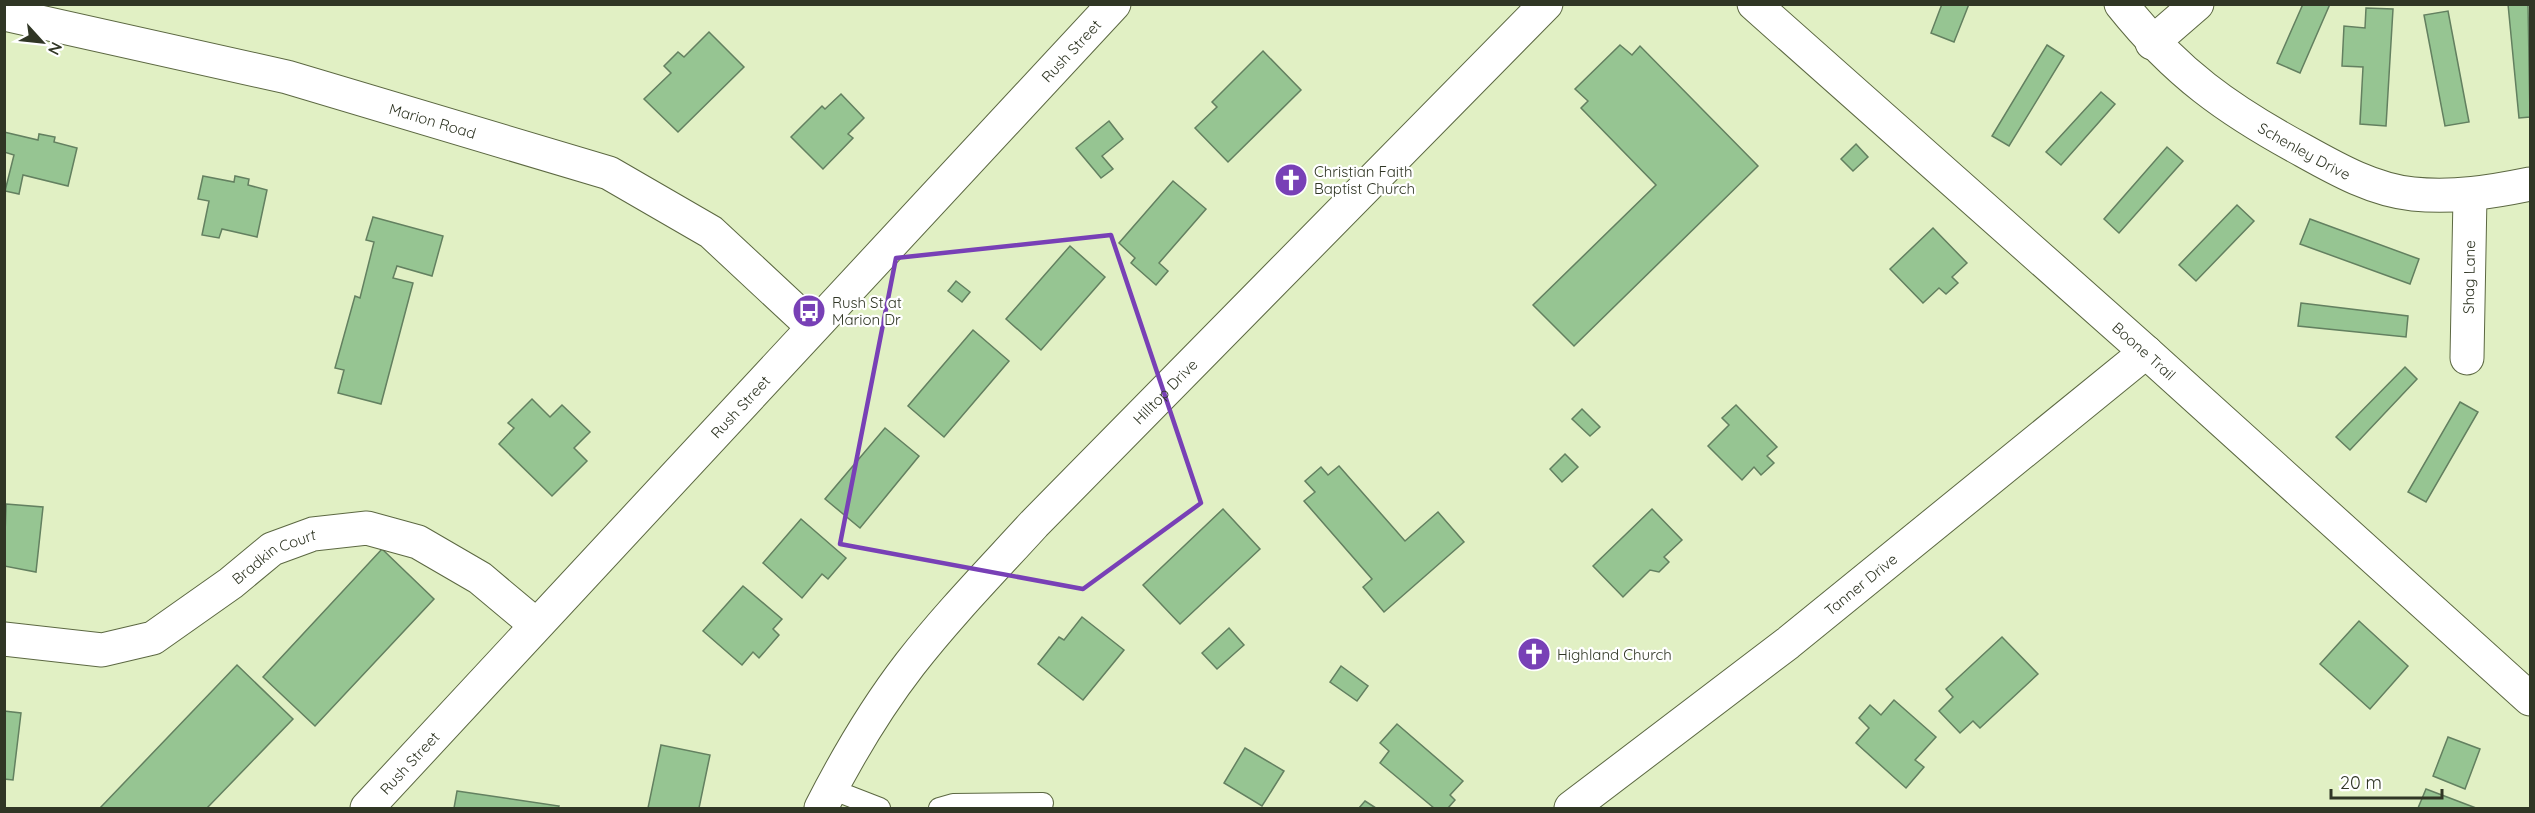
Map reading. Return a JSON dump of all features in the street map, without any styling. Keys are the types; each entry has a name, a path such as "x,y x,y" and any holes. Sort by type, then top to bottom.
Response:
{"street":[{"name":"Rush Street","path":"367,808 1114,4"},
{"name":"Hilltop Drive","path":"826,799 862,735 909,665 1034,524 1546,4"},
{"name":"Boone Trail","path":"1754,4 2146,352 2530,699"},
{"name":"Schenley Drive","path":"2121,4 2152,43 2211,95 2333,168 2372,185 2412,194 2470,196 2530,184"},
{"path":"2152,43 2197,4"},
{"name":"Marion Road","path":"16,12 286,77 609,173 711,232 813,327"},
{"name":"Shag Lane","path":"2467,358 2470,196"},
{"name":"Tanner Drive","path":"1571,808 1788,643 2146,352"},
{"name":"Bradkin Court","path":"4,639 102,650 153,638 231,583 272,549 313,534 367,528 418,542 480,578 536,626"}],"lane":[{"path":"826,799 880,808"},
{"path":"939,808 952,804 1043,803"}],"highlighted area":[{"path":"1111,235 1201,503 1083,589 840,544 896,258"}],"building":[{"path":"1942,4 1969,4 1954,42 1931,33"},
{"path":"2303,4 2330,4 2300,73 2277,63"},
{"path":"2508,4 2528,4 2530,117 2519,118"},
{"path":"2366,8 2393,9 2386,126 2360,124 2363,67 2342,66 2344,26 2365,28"},
{"path":"2448,11 2469,122 2445,126 2424,15"},
{"path":"709,32 744,67 678,132 644,99 671,73 664,66 678,52 684,57"},
{"path":"1620,45 1632,55 1640,46 1758,166 1574,346 1533,305 1656,185 1581,108 1588,101 1575,89"},
{"path":"2047,45 2064,56 2009,146 1992,136"},
{"path":"1263,51 1301,90 1228,162 1195,128 1217,107 1212,102"},
{"path":"2101,92 2115,104 2061,165 2046,152"},
{"path":"841,94 864,118 848,134 853,138 823,169 791,137 822,106 825,109"},
{"path":"1109,121 1123,139 1102,156 1113,169 1101,178 1076,148"},
{"path":"4,132 38,140 39,134 55,137 54,142 77,148 68,186 23,175 19,194 5,191 14,155 4,152"},
{"path":"1856,144 1868,157 1853,171 1841,159"},
{"path":"2167,147 2183,161 2119,233 2104,219"},
{"path":"203,176 234,182 235,176 249,179 248,185 267,190 257,237 222,229 219,238 202,235 209,201 198,199"},
{"path":"1173,181 1206,209 1159,263 1168,271 1156,285 1131,263 1135,258 1119,243"},
{"path":"2237,205 2254,221 2196,281 2179,265"},
{"path":"373,217 443,236 432,276 397,266 393,278 413,283 381,404 338,393 344,370 335,368 355,296 360,298 374,242 366,240"},
{"path":"2310,219 2419,259 2410,284 2300,244"},
{"path":"1933,228 1967,263 1952,277 1958,283 1946,294 1939,288 1923,303 1890,269"},
{"path":"1070,246 1105,277 1041,350 1006,319"},
{"path":"956,281 970,292 962,302 948,291"},
{"path":"2301,303 2408,316 2406,337 2298,326"},
{"path":"973,330 1009,361 944,437 908,406"},
{"path":"2405,367 2417,379 2350,450 2336,437"},
{"path":"532,399 550,417 562,405 590,432 574,448 587,461 552,496 499,444 514,428 508,423"},
{"path":"2460,402 2478,412 2426,502 2408,492"},
{"path":"1736,405 1777,447 1767,456 1774,463 1761,475 1754,467 1742,480 1708,446 1729,425 1722,418"},
{"path":"1582,409 1600,427 1590,436 1572,419"},
{"path":"885,428 919,456 860,528 825,499"},
{"path":"1565,454 1578,467 1562,482 1550,469"},
{"path":"1339,466 1405,541 1438,512 1464,542 1384,612 1363,587 1372,579 1304,501 1315,492 1305,481 1321,467 1328,475"},
{"path":"6,504 43,507 36,572 4,566"},
{"path":"1223,509 1260,549 1180,624 1143,585"},
{"path":"1652,509 1682,540 1664,557 1669,562 1659,572 1650,570 1623,597 1593,566"},
{"path":"801,519 846,558 828,579 822,574 802,598 763,563"},
{"path":"382,549 434,599 315,726 263,677"},
{"path":"743,586 782,619 773,629 779,635 759,658 753,652 742,665 703,631"},
{"path":"1082,617 1124,650 1083,700 1038,664 1059,637 1064,640"},
{"path":"2359,621 2408,666 2370,709 2320,664"},
{"path":"1229,628 1244,645 1217,669 1202,653"},
{"path":"2002,637 2038,674 1980,728 1973,721 1960,733 1939,711 1953,697 1946,689"},
{"path":"237,665 293,719 207,808 100,808"},
{"path":"1341,666 1368,686 1357,701 1330,682"},
{"path":"1894,700 1936,737 1915,760 1924,767 1906,788 1856,743 1869,728 1859,718 1870,705 1881,715"},
{"path":"4,711 21,713 13,780 4,779"},
{"path":"1397,724 1463,781 1450,795 1455,800 1448,808 1434,808 1380,763 1389,751 1380,743"},
{"path":"2448,737 2480,749 2465,789 2433,776"},
{"path":"661,745 710,755 699,808 648,808"},
{"path":"1245,748 1284,771 1262,806 1224,783"},
{"path":"2426,789 2476,808 2418,808"},
{"path":"457,791 559,806 558,808 454,808"},
{"path":"1365,801 1376,808 1359,808"}],"place":[{"name":"Christian Faith Baptist Church","path":"1291,180"},
{"name":"Rush St at Marion Dr","path":"809,311"},
{"name":"Highland Church","path":"1534,654"}]}
